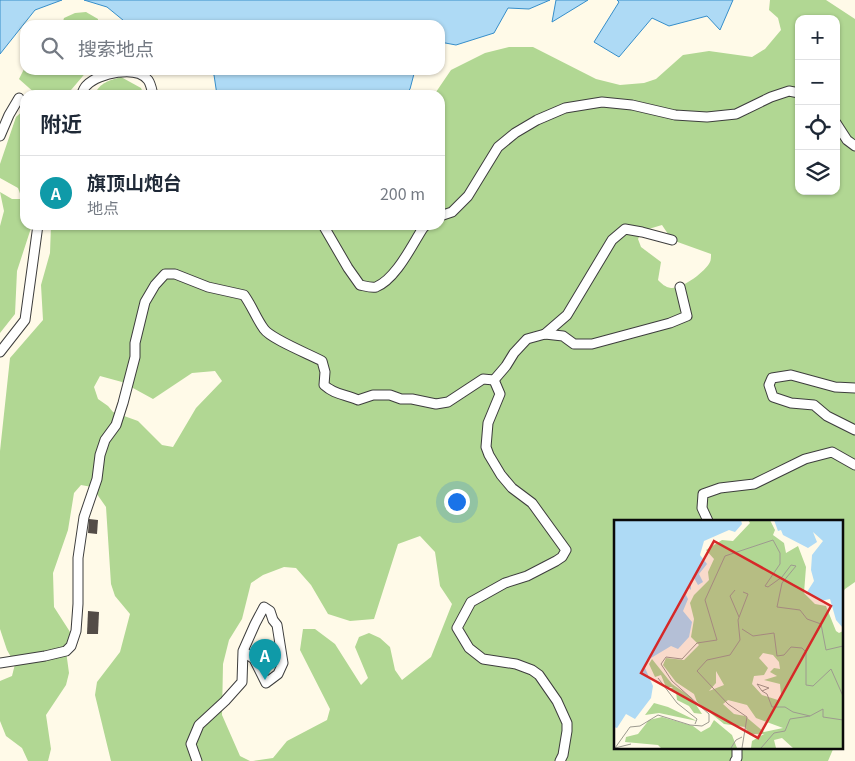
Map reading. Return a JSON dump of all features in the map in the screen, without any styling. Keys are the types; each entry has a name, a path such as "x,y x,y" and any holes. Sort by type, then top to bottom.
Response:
{"street":[{"path":"84,90 86,85 106,75"},
{"path":"142,75 149,81 152,90"},
{"path":"445,214 452,212 468,196 498,147 522,128 565,108 602,102 632,105 675,115 707,117 736,114 771,97 789,92 795,93"},
{"path":"0,136 9,114 19,98"},
{"path":"840,129 847,140 855,146"},
{"path":"545,334 567,315 612,240 625,229 672,240"},
{"path":"0,352 24,320 37,230"},
{"path":"326,230 360,285 374,288 384,282 401,264 422,230"},
{"path":"0,663 46,656 66,651 71,646 76,631 78,558 84,518 97,479 100,455 105,440 116,425 125,395 135,357 135,343 145,302 155,285 165,274 175,274 208,287 244,295 265,331 282,342 322,361 325,372 324,385 332,392 358,400 390,395 401,399 412,399 436,404 448,402 483,379 494,380"},
{"path":"494,380 527,339 545,334 563,336 574,344 592,344 670,323 687,316 680,287"},
{"path":"855,388 835,387 791,375 772,378 769,385 773,397 791,403 814,405 827,416 855,430"},
{"path":"494,380 500,394 488,423 486,447 489,455 501,476 512,488 532,503 566,550 562,557 556,561 527,576 505,583 471,602 457,628 468,648 482,659 516,664 532,670 539,676 558,701 567,723 563,755 560,761"},
{"path":"708,520 702,508 703,494 720,488 754,484 805,460 832,452 855,465"},
{"path":"196,761 191,744 199,725 242,682 243,651 264,607 270,611 277,625 283,663 278,674 266,683 254,659 243,651"},
{"path":"735,761 737,748"}],"green space":[{"path":"770,0 826,0 855,19 855,582 842,594 842,520 614,520 614,748 834,748 828,761 253,761 273,758 287,741 327,720 330,709 300,650 303,629 315,629 335,644 361,685 368,678 355,647 359,637 369,633 380,638 390,647 395,670 402,680 431,657 452,604 440,586 435,552 420,536 398,544 374,619 350,621 328,614 311,585 296,568 284,567 263,575 251,583 242,619 229,640 223,664 222,715 240,756 250,761 111,761 95,695 97,682 120,652 130,614 115,596 111,584 106,507 92,487 81,485 74,493 68,530 53,573 54,607 72,635 66,651 69,673 66,685 46,715 51,749 48,761 28,761 22,748 6,736 0,721 0,681 12,676 15,664 7,650 0,629 0,451 10,358 43,320 41,285 50,253 51,230 445,230 445,90 437,90 451,70 485,53 509,47 533,47 596,79 620,85 644,83 656,79 683,55 709,51 752,57 765,49 781,30 778,18 769,10","holes":["662,225 672,240 711,254 710,262 703,270 693,279 676,288 667,287 658,280 661,262 641,247 638,239 642,231","215,371 222,381 196,408 173,447 162,445 138,421 113,412 98,399 94,387 100,376 122,382 153,399 192,373"]},
{"path":"86,12 98,20 63,20 75,13"},
{"path":"21,75 84,75 71,90 31,90 19,79"},
{"path":"121,77 142,90 98,90 109,81"},
{"path":"20,113 20,194 18,188 0,178 0,164 16,117"},
{"path":"0,192 12,199 20,199 20,230 30,230 17,271 15,314 0,333 0,226 4,211"}],"water":[{"path":"0,0 62,0 35,10 27,20 20,20 20,29 0,54"},
{"path":"84,0 550,0 529,9 508,8 494,33 456,45 445,43 445,20 123,20 107,7"},
{"path":"556,0 588,0 552,22"},
{"path":"617,0 733,0 720,30 707,16 669,26 652,18 619,57 594,42 619,2"},
{"path":"214,75 414,75 409,90 216,90"}],"building":[{"path":"89,519 98,520 97,534 88,533"},
{"path":"88,611 99,612 98,634 87,634"}],"place":[{"name":"旗顶山炮台","path":"265,680"}]}
